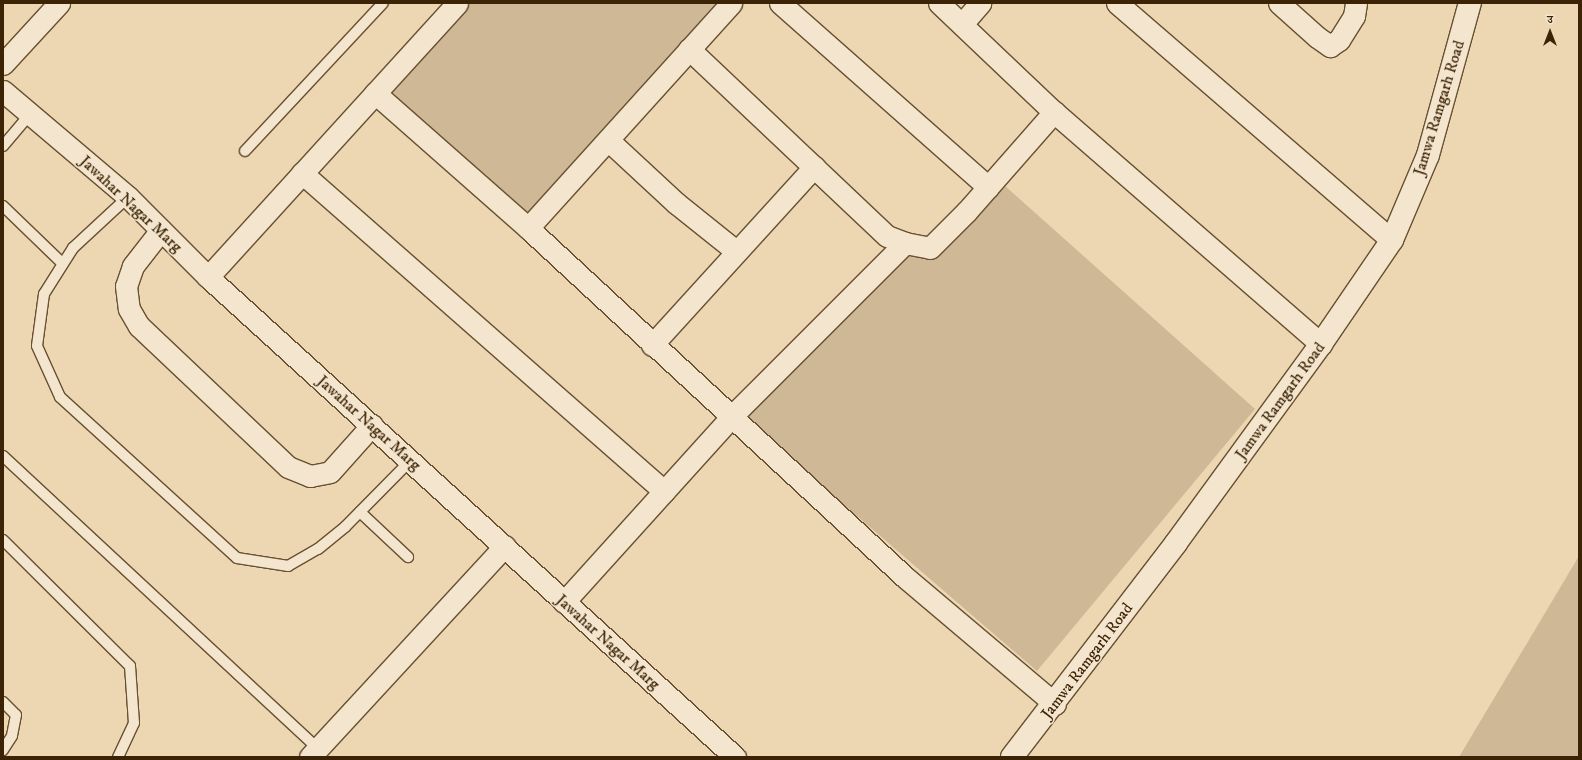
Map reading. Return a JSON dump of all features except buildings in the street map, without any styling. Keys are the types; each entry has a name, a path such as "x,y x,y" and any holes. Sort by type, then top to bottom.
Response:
{"main road":[{"name":"Jamwa Ramgarh Road","path":"1012,757 1055,704 1321,344 1392,240 1428,155 1470,3"}],"street":[{"path":"3,64 59,3"},
{"path":"208,277 456,3"},
{"path":"528,228 731,3"},
{"path":"780,3 988,187"},
{"path":"939,3 1054,112 1321,344"},
{"path":"962,24 980,3"},
{"path":"1117,3 1392,240"},
{"path":"1279,3 1317,38 1330,46 1339,40 1354,16 1356,3"},
{"path":"689,49 887,236 905,243 930,248 988,187 1054,112"},
{"name":"Jawahar Nagar Marg","path":"3,91 128,196 208,277 735,757"},
{"path":"375,93 528,228 652,345 906,578 1055,704"},
{"path":"608,140 676,203 736,251"},
{"path":"652,345 814,167"},
{"path":"302,173 664,491"},
{"path":"161,230 133,266 126,286 129,309 139,326 288,467 310,476 330,472 372,426"},
{"path":"564,602 731,417 905,243"},
{"path":"314,753 504,546"}],"lane":[{"path":"245,151 383,3"},
{"path":"3,146 30,114"},
{"path":"128,196 73,248 44,294 37,346 60,397 237,558 288,566 318,549 360,512 410,461"},
{"path":"3,206 63,264"},
{"path":"3,456 314,753"},
{"path":"360,512 408,557"},
{"path":"3,540 130,666 134,723 118,757"},
{"path":"3,702 16,715 12,736 3,750"}],"shaded area":[{"path":"468,3 717,3 520,221 391,91"},
{"path":"1004,185 1255,409 1037,671 742,417 909,252 942,253"},
{"path":"1579,556 1579,757 1459,757"}]}
